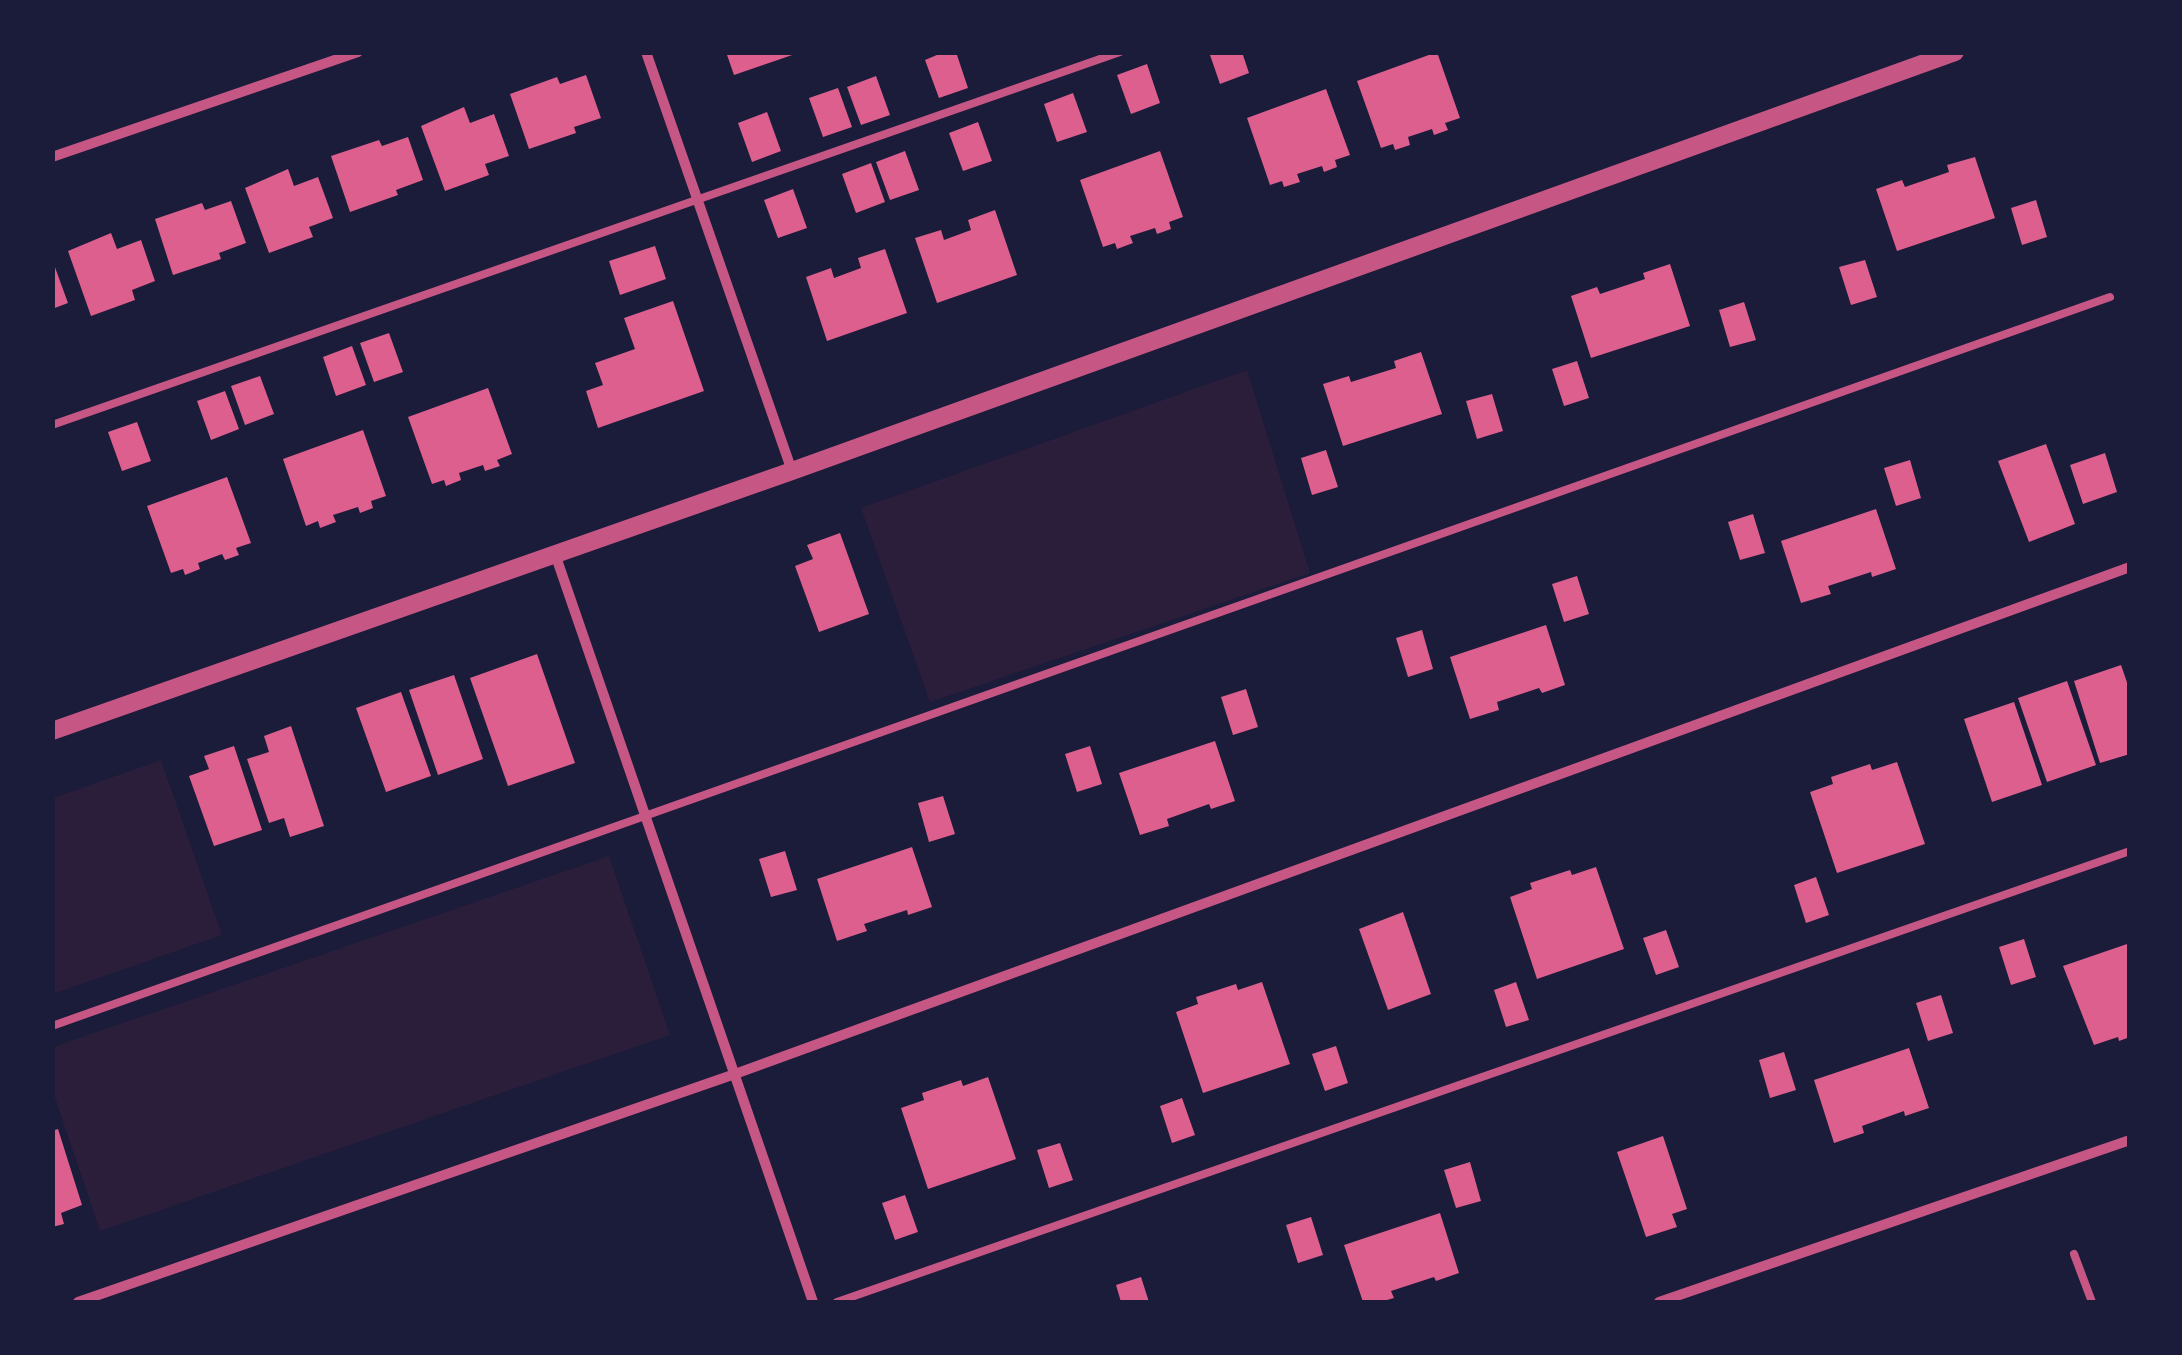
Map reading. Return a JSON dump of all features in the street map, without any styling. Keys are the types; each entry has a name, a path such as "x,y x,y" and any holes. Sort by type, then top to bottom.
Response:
{"street":[{"path":"52,157 358,52"},
{"path":"646,52 792,471"},
{"path":"52,730 792,471 1955,52"},
{"path":"555,554 812,1302"},
{"path":"78,1302 734,1074 2130,567"},
{"path":"1659,1302 2130,1140"}],"lane":[{"path":"52,425 1120,52"},
{"path":"52,1026 2110,297"},
{"path":"837,1302 2130,851"},
{"path":"2074,1254 2092,1302"}],"shaded area":[{"path":"1247,370 1310,573 930,702 861,508"},
{"path":"161,760 222,935 53,994 53,798"},
{"path":"609,856 670,1035 100,1231 53,1092 53,1047"}],"building":[{"path":"726,52 798,52 798,53 734,75"},
{"path":"956,52 968,88 939,98 925,60"},
{"path":"1209,52 1242,52 1249,73 1220,84"},
{"path":"1437,52 1460,118 1445,123 1448,130 1434,135 1432,129 1408,137 1410,145 1395,150 1393,144 1381,148 1357,81"},
{"path":"1147,64 1160,103 1131,114 1117,75"},
{"path":"586,75 601,118 574,127 576,133 529,149 510,94 557,77 560,84"},
{"path":"876,76 890,115 861,125 847,87"},
{"path":"838,88 852,127 823,137 809,98"},
{"path":"1326,89 1350,155 1335,160 1337,167 1324,172 1322,166 1297,174 1300,182 1284,187 1282,181 1270,185 1247,118"},
{"path":"1073,93 1087,132 1057,142 1044,104"},
{"path":"464,107 470,123 494,114 509,156 485,164 489,175 445,191 421,126"},
{"path":"767,112 781,151 752,162 738,123"},
{"path":"978,122 992,161 963,171 949,133"},
{"path":"408,137 423,180 396,190 398,195 350,212 331,156 379,140 382,146"},
{"path":"905,151 919,190 890,200 876,162"},
{"path":"1160,151 1183,217 1169,222 1171,229 1157,234 1155,228 1130,236 1133,243 1117,249 1115,243 1103,247 1080,180"},
{"path":"1975,157 1995,218 1897,251 1876,189 1902,180 1905,187 1949,172 1947,165"},
{"path":"871,163 885,202 856,213 842,174"},
{"path":"288,169 294,186 318,177 333,218 309,227 313,237 269,253 245,188"},
{"path":"793,189 807,228 778,238 764,200"},
{"path":"2036,200 2047,237 2022,245 2011,208"},
{"path":"231,201 246,243 219,253 221,259 173,275 155,219 202,203 205,210"},
{"path":"995,210 1017,275 937,303 915,238 941,230 944,240 971,230 968,220"},
{"path":"111,233 117,249 141,240 155,281 132,290 135,300 91,316 68,251"},
{"path":"655,246 666,279 620,295 609,261"},
{"path":"885,249 907,313 827,341 806,277 831,268 834,278 861,268 858,258"},
{"path":"52,259 68,303 52,309"},
{"path":"1865,260 1877,297 1851,305 1839,267"},
{"path":"1670,264 1690,326 1591,358 1571,296 1597,287 1600,294 1645,279 1643,273"},
{"path":"673,301 704,391 598,428 586,391 603,385 595,363 635,349 624,318"},
{"path":"1744,302 1756,340 1730,347 1719,310"},
{"path":"389,333 403,372 374,382 360,343"},
{"path":"352,346 366,385 336,396 323,357"},
{"path":"1421,352 1442,414 1343,446 1323,384 1349,376 1351,382 1396,368 1394,361"},
{"path":"1577,361 1589,398 1564,406 1552,369"},
{"path":"260,376 274,414 245,425 231,386"},
{"path":"488,388 512,454 497,460 500,466 485,471 483,465 459,473 461,480 446,486 444,480 432,484 408,417"},
{"path":"225,391 239,429 211,440 197,401"},
{"path":"1492,394 1503,431 1477,439 1466,401"},
{"path":"137,422 151,461 122,471 108,432"},
{"path":"363,430 386,496 371,501 373,508 360,513 358,507 333,515 336,522 320,528 318,521 306,526 283,459"},
{"path":"2046,444 2075,524 2029,542 1998,461"},
{"path":"1326,450 1338,487 1312,495 1301,458"},
{"path":"2105,453 2117,492 2083,504 2070,465"},
{"path":"1910,460 1921,498 1896,506 1884,468"},
{"path":"227,477 251,543 236,548 239,555 225,560 222,554 198,563 200,569 185,575 183,569 171,573 147,506"},
{"path":"1876,509 1896,569 1872,577 1871,572 1828,586 1831,594 1801,603 1781,541"},
{"path":"1753,514 1765,553 1740,560 1728,522"},
{"path":"840,533 869,614 819,632 795,566 813,559 807,545"},
{"path":"1577,576 1589,614 1564,622 1552,584"},
{"path":"1546,625 1565,685 1542,693 1539,688 1497,702 1499,710 1470,719 1450,657"},
{"path":"1422,630 1433,669 1408,677 1396,638"},
{"path":"537,654 575,763 508,786 470,678"},
{"path":"2121,665 2130,691 2130,754 2100,763 2074,681"},
{"path":"454,675 483,759 438,775 409,690"},
{"path":"2067,681 2096,765 2047,782 2018,698"},
{"path":"1246,689 1258,727 1233,735 1221,697"},
{"path":"401,692 431,776 386,792 356,708"},
{"path":"2014,702 2042,785 1992,802 1964,719"},
{"path":"291,726 324,826 290,837 284,818 269,823 247,759 269,752 264,736"},
{"path":"1215,741 1235,801 1211,809 1209,804 1167,819 1169,826 1140,835 1119,773"},
{"path":"234,746 262,830 214,846 189,776 209,769 204,756"},
{"path":"1090,746 1102,784 1077,792 1065,754"},
{"path":"1897,762 1925,844 1837,873 1810,792 1833,784 1831,777 1870,764 1872,770"},
{"path":"943,796 955,834 929,842 918,803"},
{"path":"912,847 932,907 908,915 907,910 864,924 867,931 837,941 817,879"},
{"path":"785,851 797,890 771,897 759,859"},
{"path":"1596,867 1624,949 1537,979 1510,897 1532,889 1530,883 1570,870 1572,875"},
{"path":"1816,877 1829,915 1806,923 1794,885"},
{"path":"1403,912 1431,994 1388,1010 1359,929"},
{"path":"1666,930 1679,967 1656,975 1643,938"},
{"path":"2024,939 2036,977 2011,985 1999,947"},
{"path":"2130,943 2130,1037 2094,1045 2063,966"},
{"path":"1262,982 1290,1064 1203,1093 1176,1012 1198,1004 1196,997 1236,984 1238,990"},
{"path":"1516,982 1529,1020 1506,1027 1494,990"},
{"path":"1941,995 1953,1033 1928,1041 1916,1003"},
{"path":"1336,1046 1348,1083 1325,1091 1312,1054"},
{"path":"1909,1048 1929,1108 1905,1116 1904,1111 1862,1126 1864,1133 1834,1143 1814,1080"},
{"path":"1784,1052 1796,1090 1770,1098 1759,1060"},
{"path":"988,1077 1016,1159 928,1189 901,1108 924,1100 922,1093 961,1080 963,1086"},
{"path":"1182,1098 1195,1135 1172,1143 1160,1106"},
{"path":"58,1129 82,1205 61,1213 64,1224 52,1227 52,1131"},
{"path":"1663,1136 1687,1209 1672,1214 1677,1227 1646,1237 1617,1152"},
{"path":"1060,1143 1073,1180 1049,1188 1037,1150"},
{"path":"1470,1162 1481,1201 1456,1208 1444,1170"},
{"path":"905,1195 918,1232 895,1240 882,1203"},
{"path":"1440,1213 1459,1273 1391,1291 1394,1298 1363,1302 1344,1245"},
{"path":"1311,1217 1323,1255 1298,1263 1286,1225"},
{"path":"1141,1277 1149,1302 1121,1302 1116,1285"}]}
